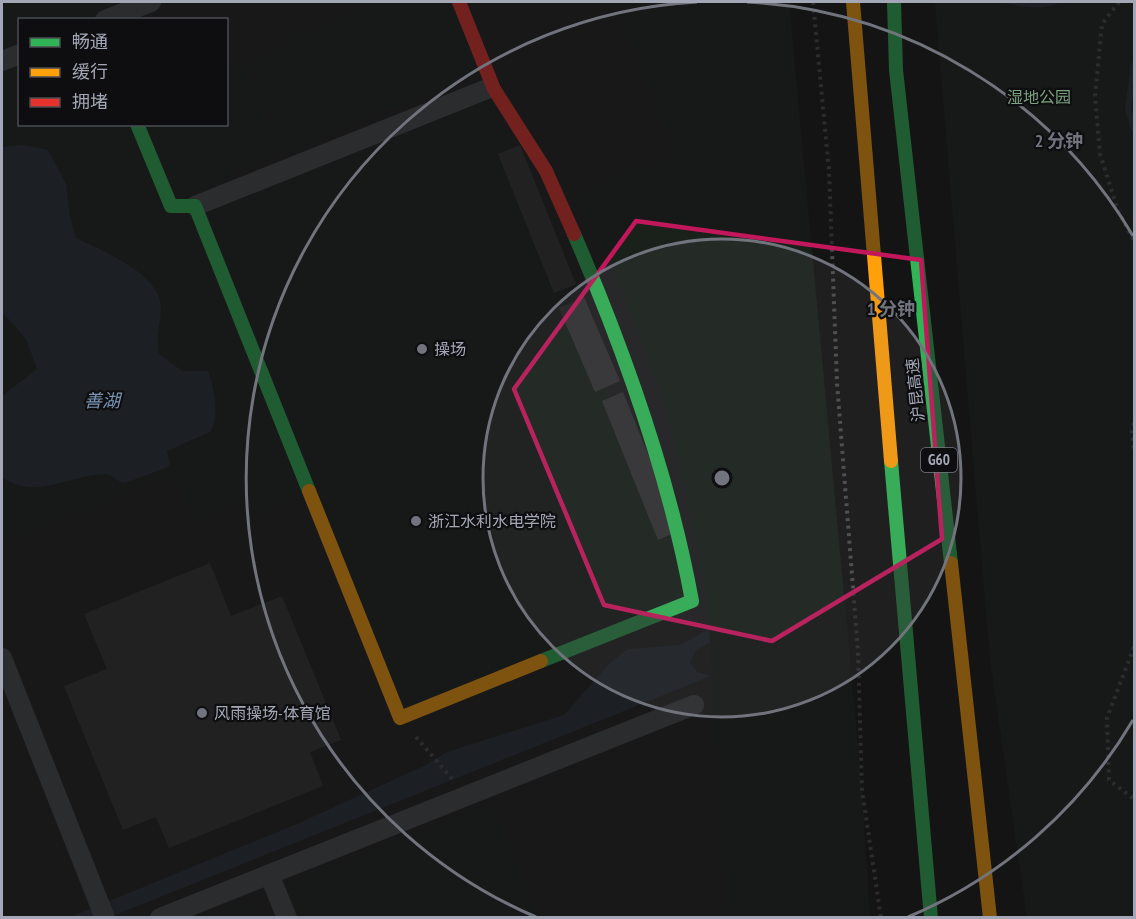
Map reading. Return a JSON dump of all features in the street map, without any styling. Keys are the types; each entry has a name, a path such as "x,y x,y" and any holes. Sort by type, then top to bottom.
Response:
{"main road":[{"path":"138,126 171,206 195,206 400,718 692,601 679,531 643,411 594,281 546,171 494,89 459,2"},
{"name":"沪昆高速","path":"853,2 911,712 931,918"},
{"name":"沪昆高速","path":"894,2 896,70 990,918"}],"street":[{"path":"110,18 150,2"},
{"path":"2,61 18,55"},
{"path":"195,206 487,89"},
{"path":"2,658 102,909"},
{"path":"160,918 694,705"},
{"path":"269,874 287,918"}],"path":[{"path":"813,2 829,171 837,383 858,652 862,790 881,918"},
{"path":"1119,2 1102,24 1095,96 1100,154 1118,211 1134,241"},
{"path":"1134,423 1132,432 1134,452"},
{"path":"1134,647 1107,718 1109,780 1134,799"},
{"path":"400,718 466,796"}],"highlighted area":[{"path":"636,221 921,260 942,539 772,641 604,605 514,389"}],"shaded area":[{"name":"浙江水利水电学院","path":"9,2 786,2 865,917 2,918 2,5"}],"green space":[{"name":"操场","path":"11,2 146,2 103,18 18,18 18,126 137,126 171,206 487,89 692,601 400,718 309,492 245,518 238,501 194,519 175,472 2,541 2,5"},
{"path":"381,2 386,2 424,96 332,129 333,134 288,152 252,60 290,45 289,40"},
{"path":"387,2 451,2 480,73 425,96"},
{"path":"615,2 789,2 862,790 870,917 692,917 729,905 712,714 708,600 668,412 625,298 576,197 676,154"},
{"name":"湿地公园","path":"935,2 1134,2 1134,917 1027,917 990,659"},
{"path":"244,60 280,152 235,169 217,126 228,126 228,67"},
{"path":"149,126 213,126 233,175 179,196"},
{"path":"493,804 538,917 304,917 290,884"},
{"path":"253,899 261,917 207,917"}],"water":[{"path":"1001,2 1060,2 1047,7 1039,7"},
{"name":"善湖","path":"23,145 48,150 66,184 70,217 76,238 129,265 152,285 159,296 161,309 159,354 182,371 208,371 215,402 213,426 210,432 167,451 170,463 168,467 125,483 104,474 52,485 27,487 2,477 2,396 37,369 26,339 2,314 2,147"},
{"path":"709,629 710,643 696,650 690,663 697,672 711,676 110,917 68,918 297,824 424,766 447,752 564,715 610,663 628,649 681,645"}],"building":[{"path":"520,145 576,284 554,293 498,154"},
{"path":"584,297 620,381 595,392 559,308"},
{"path":"623,392 679,531 658,540 602,401"},
{"name":"风雨操场-体育馆","path":"210,563 231,616 282,596 341,740 310,752 323,786 169,848 156,817 123,830 64,686 107,669 84,614"}],"waterway":[{"path":"1134,65 1128,109 1134,129"}],"traffic: fast":[{"path":"894,2 896,70 951,563"},
{"path":"138,126 171,206 195,206 309,491"},
{"path":"541,661 692,601 658,461 611,323 574,234"},
{"path":"891,461 931,918"}],"traffic: slow":[{"path":"853,2 891,461"},
{"path":"309,491 400,718 541,661"},
{"path":"951,563 990,918"}],"traffic: jam":[{"path":"459,2 494,89 546,171 574,234"}],"place":[{"name":"操场","path":"422,349"},
{"name":"浙江水利水电学院","path":"416,521"},
{"name":"风雨操场-体育馆","path":"202,713"}]}
